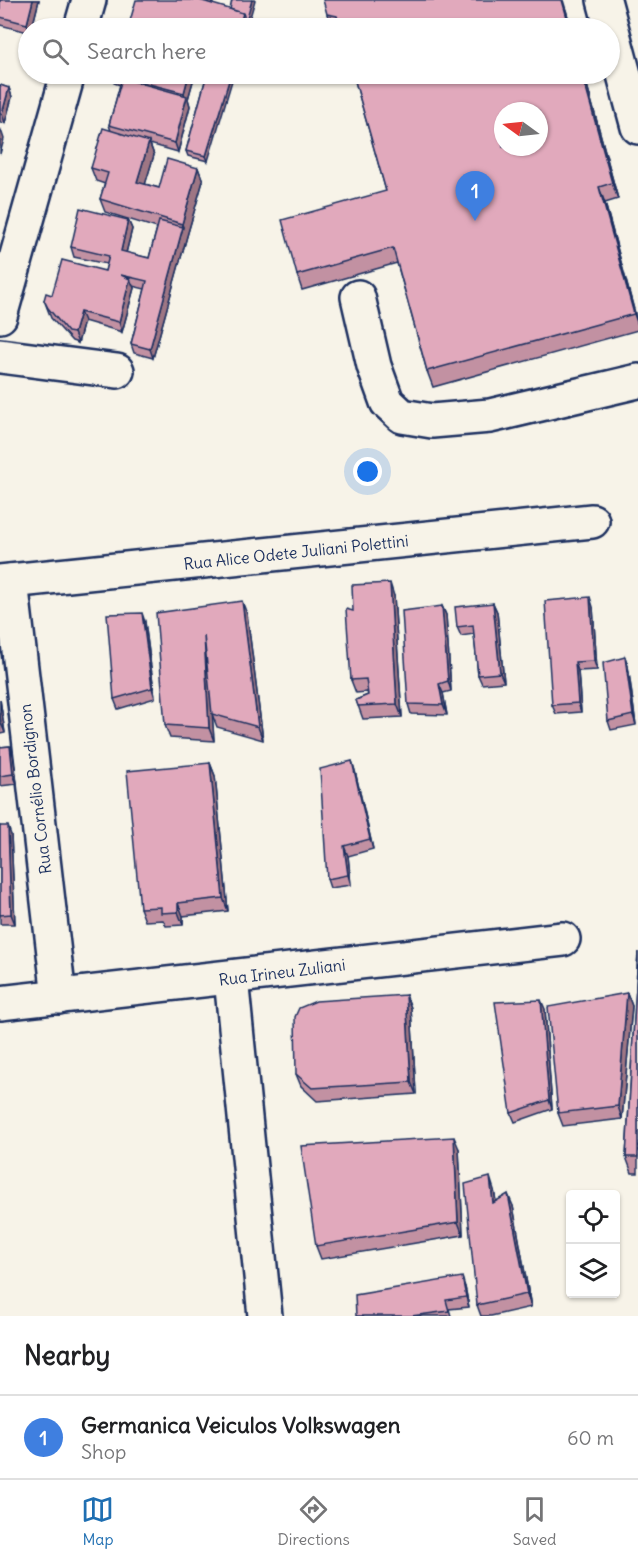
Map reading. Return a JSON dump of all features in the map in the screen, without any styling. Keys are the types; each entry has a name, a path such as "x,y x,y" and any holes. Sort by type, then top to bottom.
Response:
{"street":[{"path":"84,18 88,0"},
{"path":"604,0 609,18"},
{"path":"620,60 638,127"},
{"path":"0,316 65,84"},
{"path":"358,297 374,366 387,402 402,417 432,421 490,416 638,381"},
{"path":"0,356 117,371"},
{"name":"Rua Alice Odete Juliani Polettini","path":"5,582 592,522"},
{"name":"Rua Cornélio Bordignon","path":"5,582 59,997"},
{"name":"Rua Irineu Zuliani","path":"0,1003 563,939"},
{"path":"231,978 265,1316"}],"building":[{"path":"0,0 33,0 28,18 18,18 18,22 0,17"},
{"path":"136,0 199,0 243,13 242,18 131,18"},
{"path":"232,0 252,0 247,18 243,13 230,9"},
{"path":"323,0 562,0 567,18 338,18 327,14"},
{"path":"120,84 144,84 187,96 175,143 109,125"},
{"path":"149,84 186,84 184,93"},
{"path":"204,84 228,84 206,156 186,151"},
{"path":"356,84 585,84 612,183 599,187 634,314 427,371 393,248 297,275 282,220 386,191"},
{"path":"0,85 9,88 2,114 0,114"},
{"path":"103,128 149,142 137,182 159,188 167,159 198,168 182,224 100,199 108,173 91,168"},
{"path":"80,208 128,220 121,251 149,258 159,221 183,227 150,349 131,344 147,281 121,275 130,279 119,322 80,312 74,333 68,332 44,300 46,293 52,295 62,260 105,271 109,256 71,247"},
{"path":"390,583 397,704 358,706 356,700 368,695 366,679 351,680 346,609 353,611 352,585"},
{"path":"590,597 594,661 575,662 578,703 552,705 545,601"},
{"path":"242,601 258,727 212,714 204,635 209,728 165,725 156,613"},
{"path":"493,603 500,673 478,675 473,625 457,627 455,607"},
{"path":"442,606 448,681 439,684 443,705 408,704 402,611"},
{"path":"142,613 152,688 114,699 107,614"},
{"path":"625,657 633,715 608,721 603,663"},
{"path":"10,746 13,774 0,776 0,747"},
{"path":"352,761 370,839 344,846 348,875 327,879 320,769"},
{"path":"210,763 223,898 178,903 178,912 161,913 161,907 140,908 127,771"},
{"path":"0,826 8,826 11,914 0,915"},
{"path":"638,952 638,1157 626,1157"},
{"path":"627,993 618,1106 558,1113 548,1007"},
{"path":"406,995 411,1082 312,1088 296,1074 295,1017 299,1008 316,1001"},
{"path":"541,1000 549,1100 511,1113 495,1002"},
{"path":"454,1137 458,1222 316,1246 301,1146"},
{"path":"490,1177 493,1203 508,1194 527,1294 477,1305 465,1184"},
{"path":"462,1277 466,1297 446,1300 449,1311 411,1316 356,1316 355,1295"}],"place":[{"name":"Germanica Veiculos Volkswagen","path":"475,221"}]}
